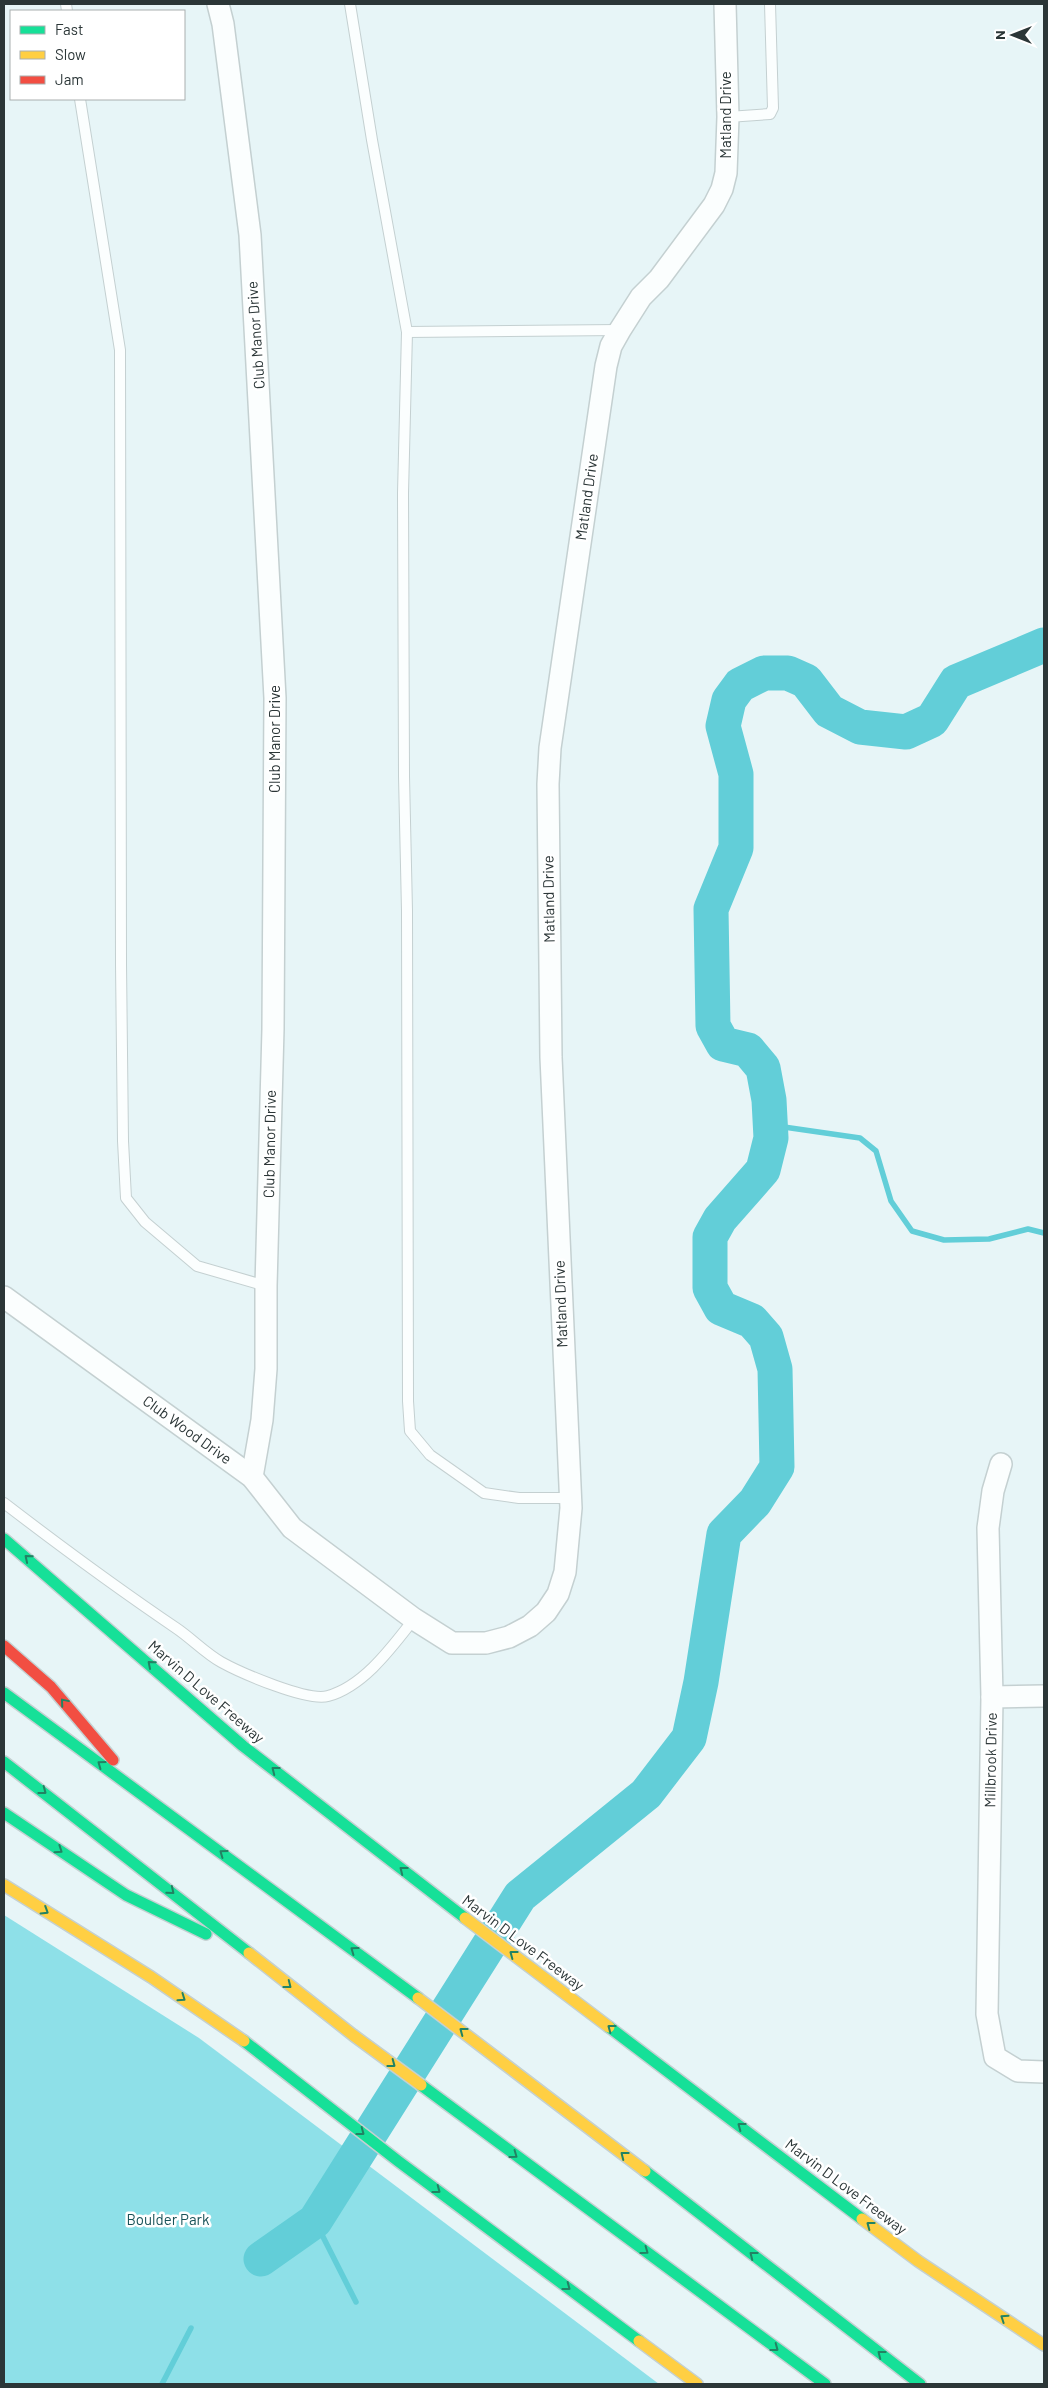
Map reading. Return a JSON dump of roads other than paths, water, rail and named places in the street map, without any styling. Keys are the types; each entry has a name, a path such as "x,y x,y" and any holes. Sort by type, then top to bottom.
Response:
{"main road":[{"name":"Marvin D Love Freeway","path":"4,1539 244,1746 442,1900 918,2261 1044,2344"},
{"path":"4,1646 51,1687 141,1793"},
{"path":"4,1693 502,2060 920,2384"},
{"path":"4,1762 108,1841 353,2035 825,2384"},
{"path":"4,1813 126,1895 250,1955"},
{"path":"4,1885 151,1977 241,2039 398,2161 697,2384"}],"street":[{"name":"Club Manor Drive","path":"218,4 223,24 250,235 275,698 274,1029 266,1286 266,1369 263,1411 252,1477"},
{"name":"Matland Drive","path":"358,1576 414,1619 452,1643 486,1643 509,1637 530,1626 546,1612 558,1594 566,1572 571,1498 551,1057 548,784 550,748 606,366 612,346 620,330 642,297 659,279 714,205 722,189 726,173 728,117 725,4"},
{"name":"Club Wood Drive","path":"4,1297 252,1477 292,1528 358,1576"},
{"name":"Millbrook Drive","path":"1001,1464 993,1491 988,1528 992,1697 987,2014 995,2057 1018,2072 1044,2072"},
{"path":"992,1697 1044,1696"}],"lane":[{"path":"350,4 372,140 407,332 403,493 404,776 407,911 408,1401 410,1431 430,1455 484,1493 520,1498 571,1498"},
{"path":"728,117 770,114 773,108 770,4"},
{"path":"80,100 120,350 122,1102 126,1198 145,1222 197,1266 266,1286"},
{"path":"407,332 620,330"},
{"path":"4,1503 106,1580 220,1661 256,1678 315,1698 329,1696 347,1686 380,1662 414,1619"}],"waterway":[{"path":"261,2259 315,2221 520,1896 646,1794 689,1738 701,1682 724,1534 755,1502 777,1467 775,1369 766,1337 752,1321 721,1308 710,1288 710,1237 720,1219 763,1170 771,1138 769,1100 763,1068 748,1050 723,1044 713,1026 711,909 736,848 736,774 723,726 729,700 740,685 764,673 788,673 806,681 829,711 860,727 906,732 932,720 956,682 1044,645"},
{"path":"770,1125 860,1138 876,1151 891,1201 912,1231 944,1240 989,1239 1028,1229 1044,1233"},
{"path":"315,2221 356,2302"},
{"path":"162,2384 191,2328"}],"park label":[{"name":"Boulder Park","path":"168,2220"}]}
